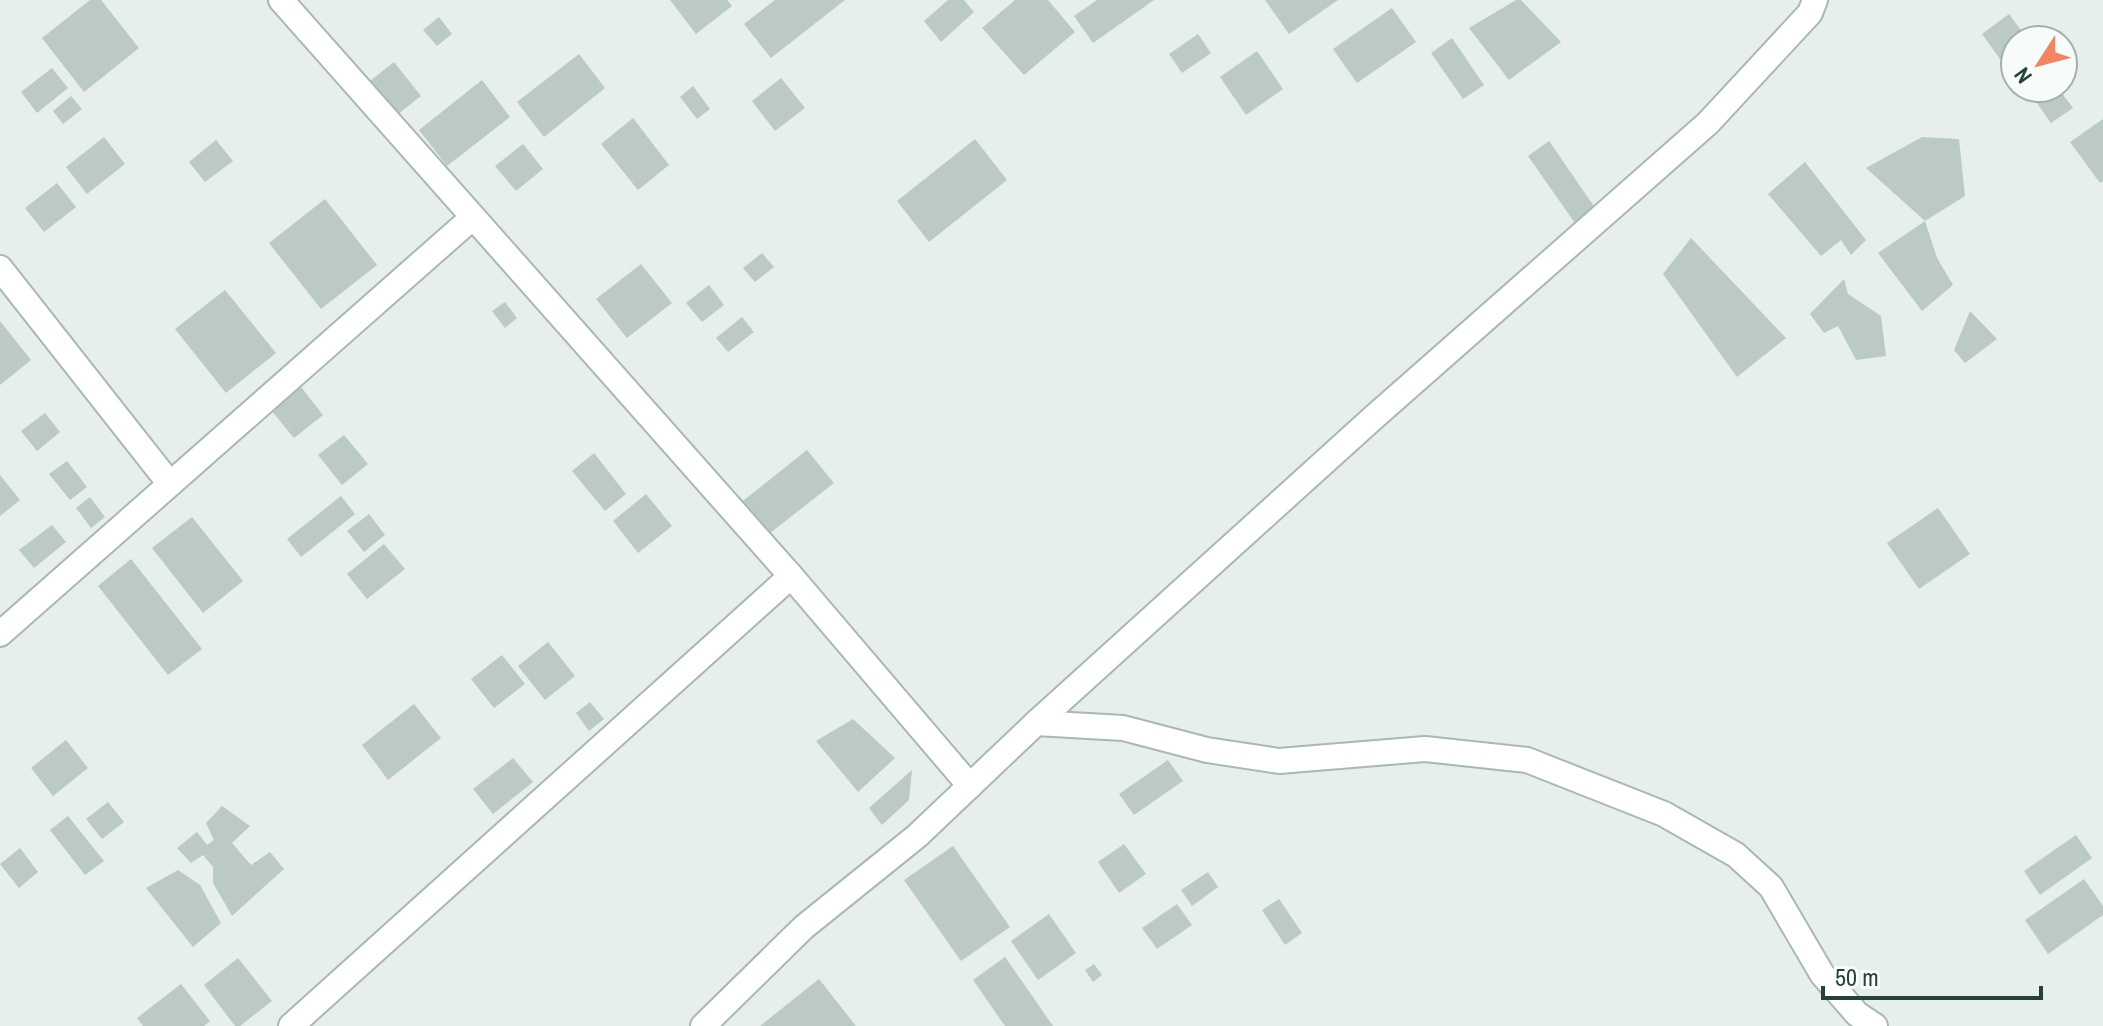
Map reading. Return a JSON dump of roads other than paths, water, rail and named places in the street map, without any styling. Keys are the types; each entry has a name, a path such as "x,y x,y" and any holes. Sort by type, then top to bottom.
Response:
{"street":[{"path":"281,0 791,576 970,786"},
{"path":"703,1026 804,927 917,836 1036,723 1373,418 1708,123 1810,13 1815,0"},
{"path":"0,634 472,218"},
{"path":"0,268 170,484"},
{"path":"291,1026 791,576"},
{"path":"1036,723 1123,728 1207,750 1279,761 1425,749 1527,760 1664,814 1736,855 1771,887 1822,974 1857,1014 1875,1026"}]}
